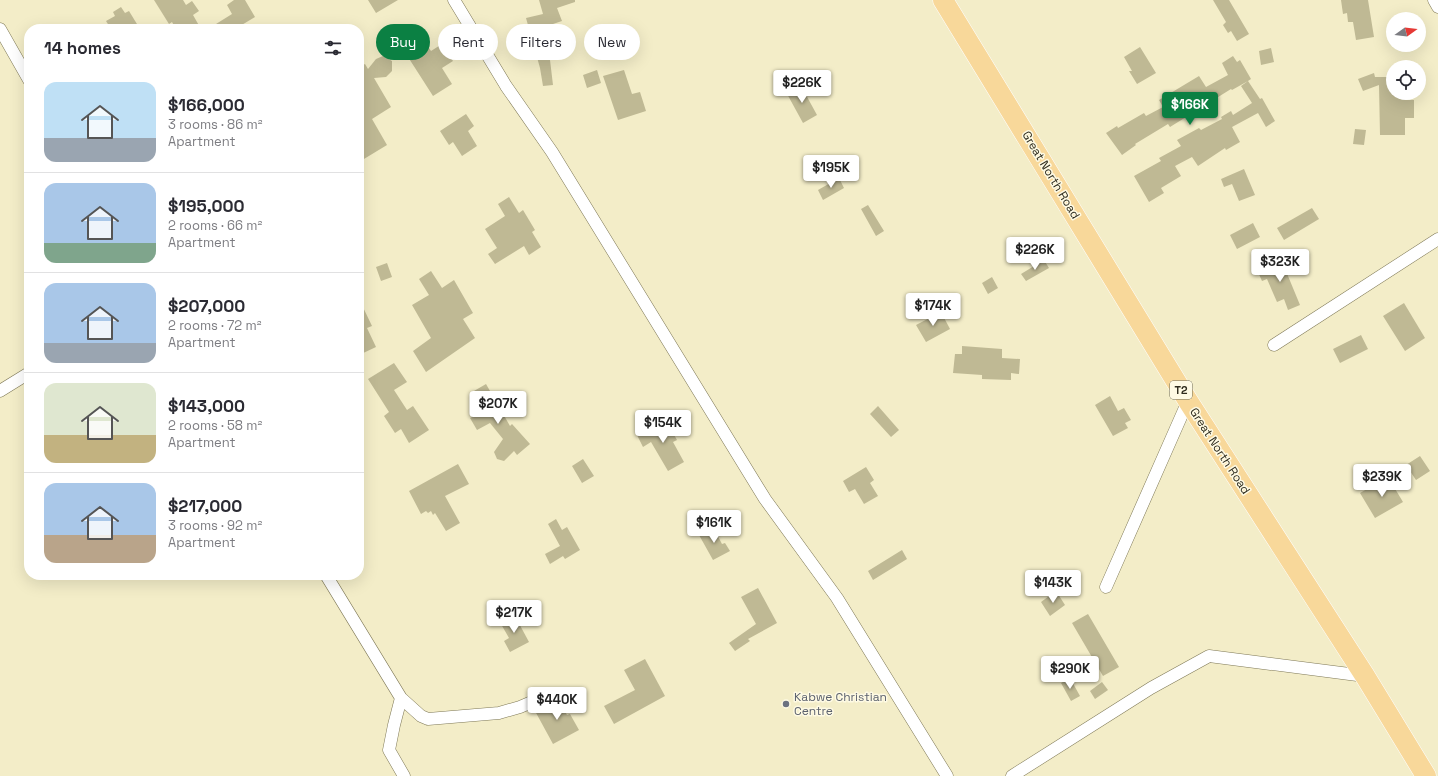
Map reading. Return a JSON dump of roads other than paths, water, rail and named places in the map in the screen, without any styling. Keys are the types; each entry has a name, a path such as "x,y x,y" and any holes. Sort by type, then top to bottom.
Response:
{"highway":[{"name":"Great North Road","path":"943,0 1188,401 1365,676 1426,776"}],"street":[{"path":"454,0 506,86 552,152 765,499 837,598 946,776"},
{"path":"1434,0 1438,7"},
{"path":"0,29 24,71"},
{"path":"1274,345 1438,239"},
{"path":"0,391 24,376"},
{"path":"1106,587 1188,401"},
{"path":"329,580 401,698 420,716 428,719 499,713 520,707 548,695"},
{"path":"1012,776 1151,688 1209,656 1365,676"},
{"path":"401,698 389,750 404,776"}],"place":[{"name":"Kabwe Christian Centre","path":"786,704"}]}
